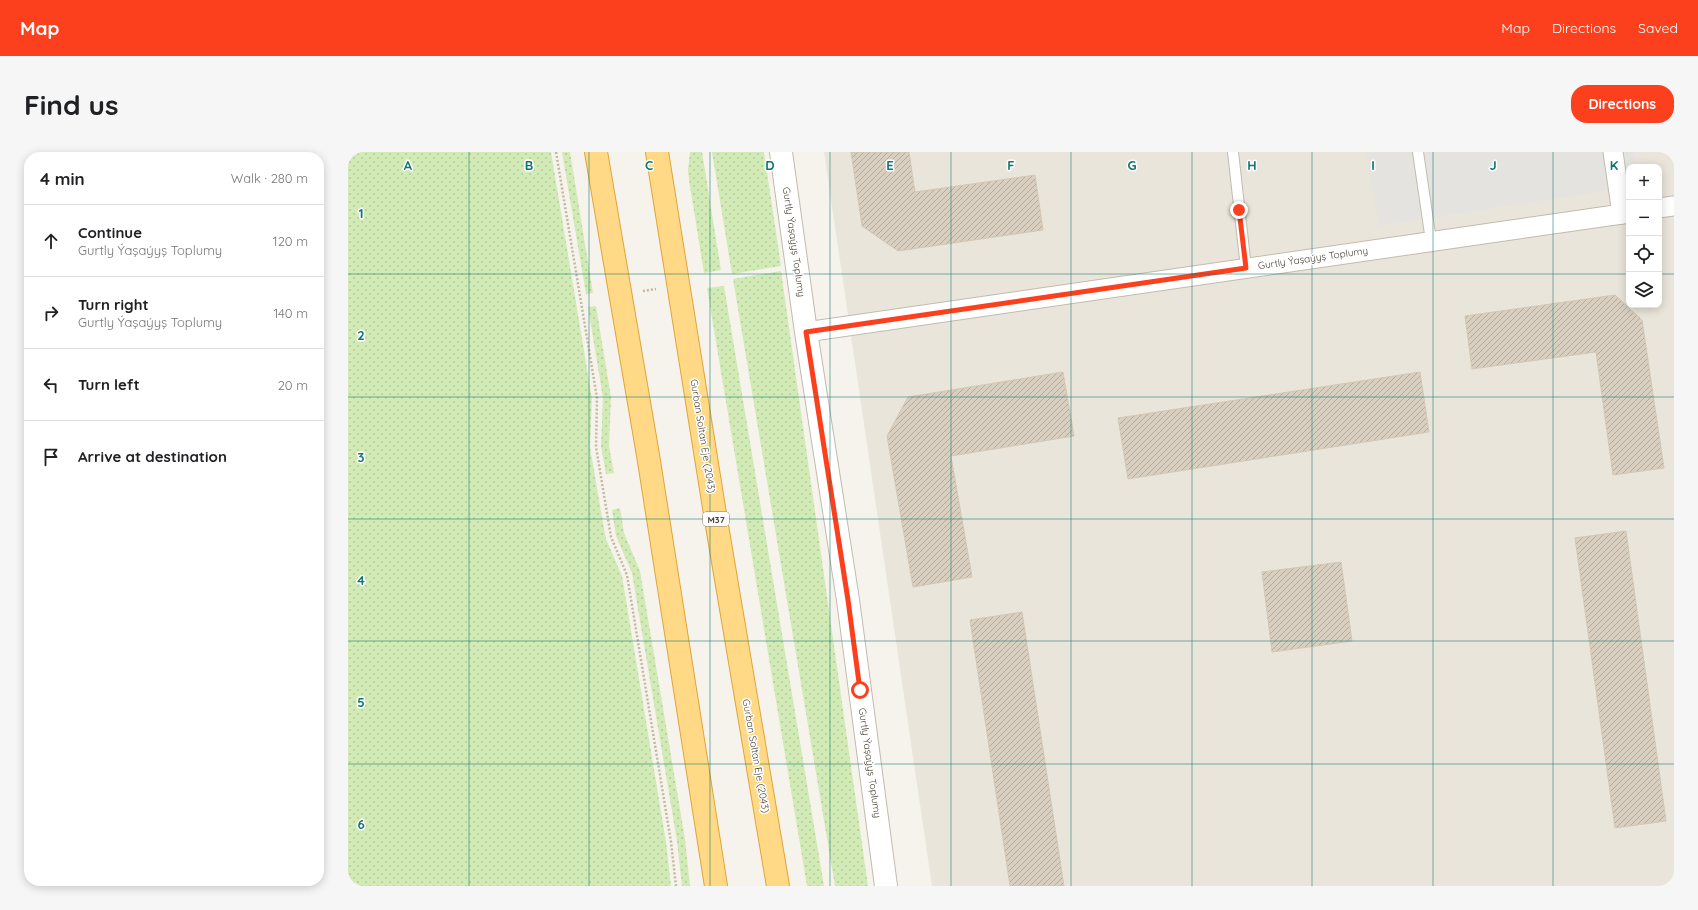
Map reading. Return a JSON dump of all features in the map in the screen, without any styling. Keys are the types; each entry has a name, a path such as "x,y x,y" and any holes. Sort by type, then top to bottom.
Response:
{"highway":[{"path":"596,152 649,463 716,886"},
{"name":"Gurban Soltan Eje (2043)","path":"657,152 715,512 778,886"}],"street":[{"name":"Gurtly Ýaşaýyş Toplumy","path":"781,152 806,332 848,600 886,886"},
{"path":"1613,152 1626,213"},
{"path":"1662,208 1674,206"},
{"name":"Gurtly Ýaşaýyş Toplumy","path":"806,332 1626,213"}],"lane":[{"path":"1233,152 1246,268"},
{"path":"1418,152 1431,241"}],"path":[{"path":"556,152 598,398 596,447 611,537 627,575 671,842 676,886"},
{"path":"643,291 656,289"}],"shaded area":[{"path":"824,152 1674,152 1674,886 932,886"},
{"path":"1366,152 1634,152 1636,164 1626,164 1626,187 1379,226"}],"green space":[{"path":"348,152 551,152 592,399 590,447 606,539 622,576 666,842 671,886 348,886"},
{"path":"562,152 570,152 593,293 586,294"},
{"path":"690,152 702,152 721,270 704,273 689,180 688,170"},
{"path":"712,152 764,152 781,266 732,274"},
{"path":"781,271 868,886 835,886 733,279"},
{"path":"724,286 824,886 807,886 707,288"},
{"path":"596,306 611,397 609,446 614,473 606,474 601,446 603,398 588,307"},
{"path":"620,508 624,533 640,571 685,839 690,886 682,886 677,841 632,573 616,536 612,510"}],"building":[{"path":"851,152 909,152 915,192 1035,175 1043,230 898,251 862,226"},
{"path":"1615,295 1626,305 1626,308 1629,308 1642,320 1664,468 1613,475 1596,352 1472,369 1465,316"},
{"path":"1063,372 1074,436 951,456 972,577 913,587 887,436 908,397"},
{"path":"1420,372 1429,432 1128,479 1118,418"},
{"path":"1626,531 1666,821 1615,828 1575,538"},
{"path":"1341,562 1352,641 1272,652 1262,572"},
{"path":"1022,612 1064,886 1010,886 970,620"}],"route":[{"path":"860,690 848,600 806,332 1246,268 1239,210"}]}
